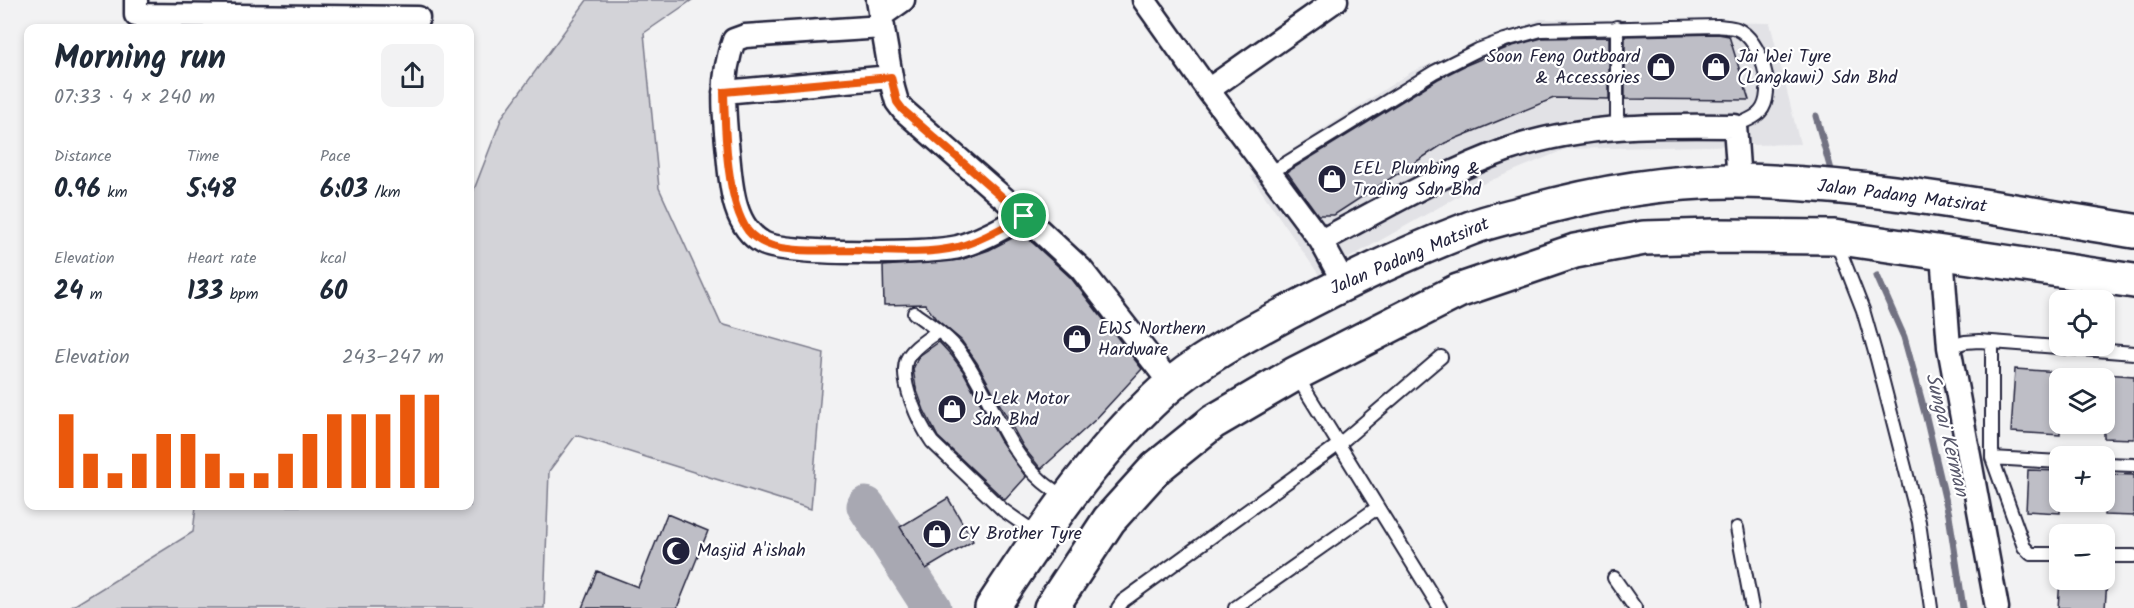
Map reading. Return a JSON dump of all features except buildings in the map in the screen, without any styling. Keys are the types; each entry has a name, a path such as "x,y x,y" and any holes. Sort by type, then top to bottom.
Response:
{"main road":[{"name":"Jalan Padang Matsirat","path":"996,602 1067,498 1128,425 1172,384 1233,342 1344,283 1473,227 1560,203 1624,190 1685,183 1739,181 1860,189 2134,231"},
{"path":"2004,262 2012,211"},
{"path":"1051,608 1109,520 1156,468 1213,423 1295,374 1458,291 1575,251 1644,238 1834,237 2134,281"}],"street":[{"path":"903,0 881,14 745,36 734,40 729,55 724,92 725,129 731,187 738,211 748,231 764,243 788,249 922,252 956,247 981,240 1024,216"},
{"path":"1208,90 1336,0"},
{"path":"1150,2 1208,90 1321,241 1344,283"},
{"path":"136,14 418,18"},
{"path":"881,14 891,77 897,102 903,110 1081,269 1172,384"},
{"path":"724,92 891,77"},
{"path":"1321,241 1448,176 1510,149 1566,135 1634,126 1735,126 1739,181"},
{"path":"1942,254 1949,347 1997,608"}],"lane":[{"path":"1270,173 1434,72 1478,50 1540,30 1718,26 1737,29 1750,39 1762,60 1767,87 1766,103 1758,114 1735,126"},
{"path":"1617,27 1617,128"},
{"path":"1834,237 1863,310 1880,370 1919,522 1931,608"},
{"path":"914,313 958,349 977,378 1021,458 1043,482 1067,498"},
{"path":"938,331 913,352 905,366 913,407 924,430 932,442 1003,510 1041,536"},
{"path":"1949,347 1965,342 2134,353"},
{"path":"1992,343 1992,458 2024,547 2031,554 2049,554"},
{"path":"1118,608 1123,601 1338,445 1441,357"},
{"path":"1295,374 1440,608"},
{"path":"1992,458 2049,461"},
{"path":"2115,464 2134,465"},
{"path":"1235,608 1377,508"},
{"path":"1737,528 1752,608"},
{"path":"2115,556 2134,556"},
{"path":"1614,578 1635,608"}],"shaded area":[{"path":"587,0 692,0 644,33 659,188 721,324 824,353 811,509 576,435 549,471 544,608 70,608 193,532 196,510 474,510 474,190 502,117"},
{"path":"1540,19 1770,23 1800,144 1566,149 1473,188 1319,275 1251,176 1411,72"}],"waterway":[{"name":"Sungai Kerman","path":"1816,116 1833,177"},
{"name":"Sungai Kerman","path":"1877,276 1904,337 1926,417 1949,515 1963,608"},
{"path":"866,506 932,608"}],"place":[{"name":"Soon Feng Outboard & Accessories","path":"1661,67"},
{"name":"Jai Wei Tyre (Langkawi) Sdn Bhd","path":"1716,67"},
{"name":"EEL Plumbing & Trading Sdn Bhd","path":"1332,179"},
{"name":"EWS Northern Hardware","path":"1077,339"},
{"name":"U-Lek Motor Sdn Bhd","path":"952,409"},
{"name":"CY Brother Tyre","path":"937,534"},
{"name":"Masjid A'ishah","path":"676,551"}],"route":[{"path":"891,77 897,102 903,110 1024,216 981,240 956,247 922,252 788,249 764,243 748,231 738,211 731,187 724,92 891,77"}]}
